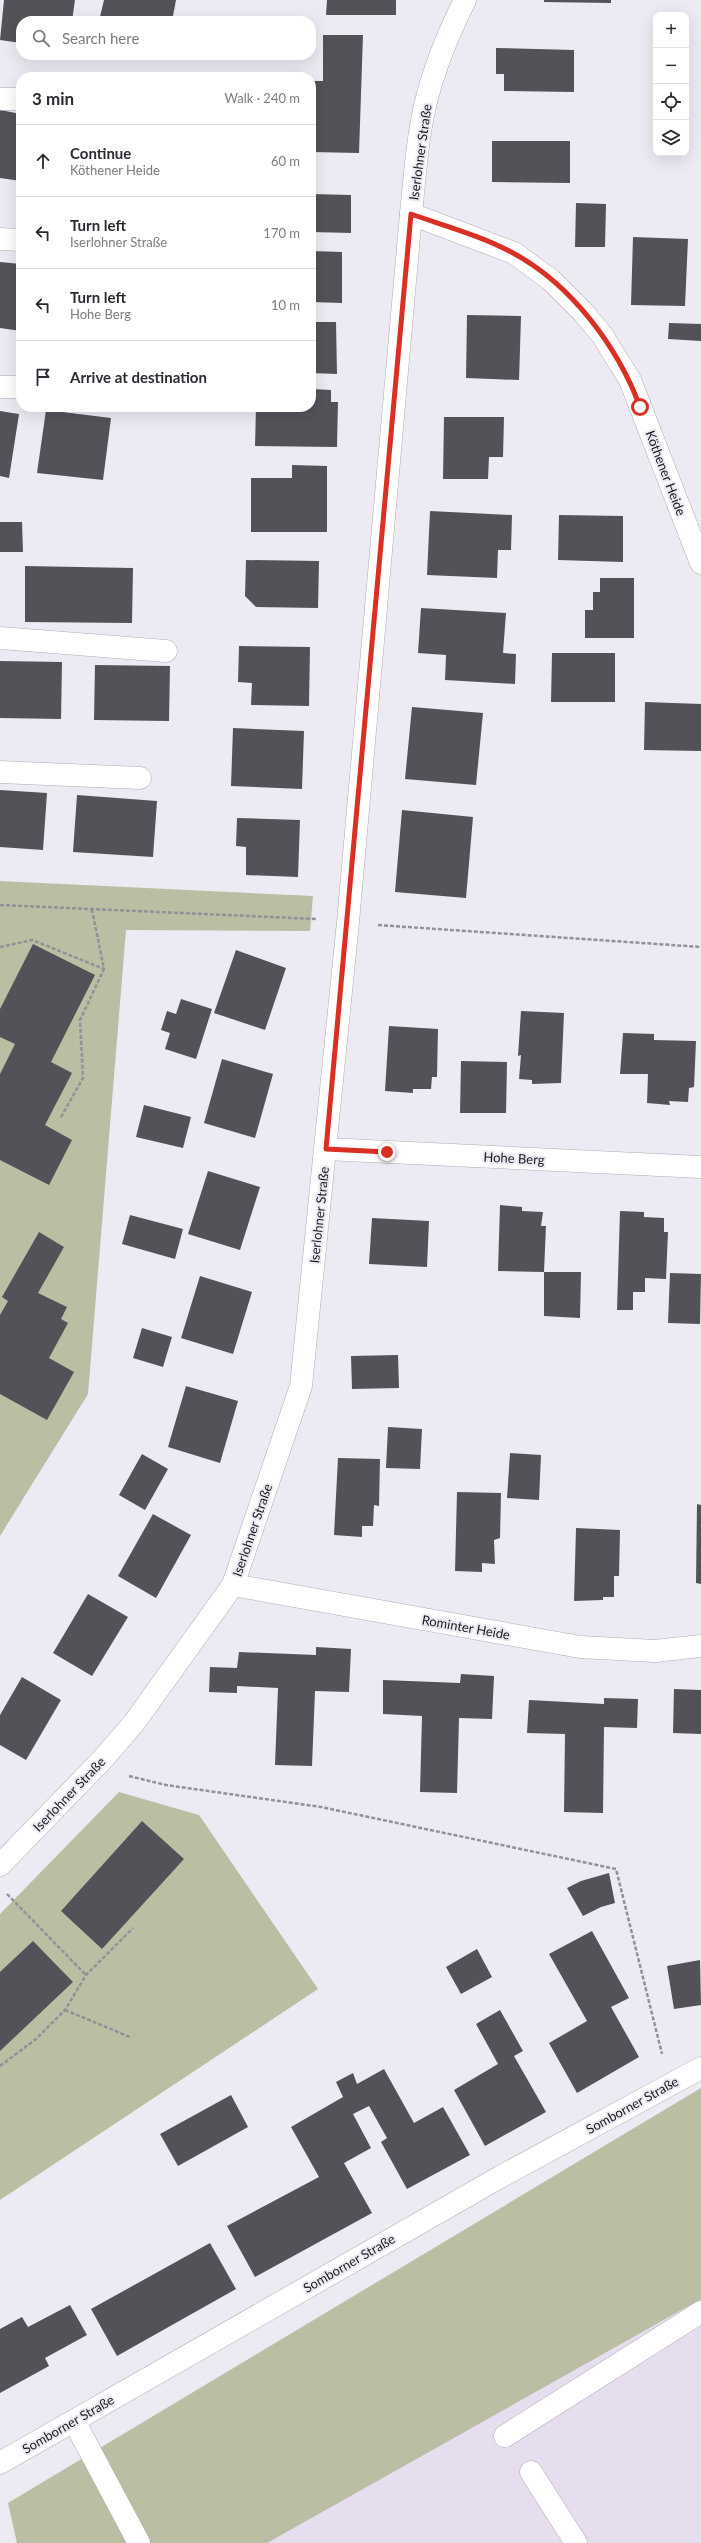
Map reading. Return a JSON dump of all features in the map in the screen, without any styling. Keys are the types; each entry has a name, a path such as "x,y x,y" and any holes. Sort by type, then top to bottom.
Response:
{"street":[{"name":"Iserlohner Straße","path":"0,1865 101,1761 134,1723 233,1585 301,1386 348,922 411,214 421,126 434,74 450,30 465,0"},
{"path":"0,99 16,99"},
{"name":"Köthener Heide","path":"411,214 514,253 551,280 602,335 630,380 701,563"},
{"path":"0,239 16,240"},
{"path":"0,387 16,387"},
{"path":"0,638 166,652"},
{"path":"0,772 140,778"},
{"name":"Hohe Berg","path":"326,1149 701,1167"},
{"name":"Rominter Heide","path":"233,1585 580,1647 655,1651 701,1646"},
{"name":"Somborner Straße","path":"0,2463 500,2177 701,2068"},
{"path":"505,2436 701,2312"},
{"path":"74,2421 139,2543"},
{"path":"531,2472 576,2543"}],"path":[{"path":"0,905 348,922 701,947"},
{"path":"61,1117 83,1078 80,1020 104,970 92,910"},
{"path":"0,947 32,940 104,970"},
{"path":"101,1761 114,1773 166,1785 321,1807 616,1868 670,2085"},
{"path":"5,1892 86,1975"},
{"path":"0,2066 36,2039 65,2010 86,1975 133,1928"},
{"path":"65,2010 130,2037"}],"shaded area":[{"path":"701,2088 701,2543 17,2543 8,2503"}],"green space":[{"path":"0,881 313,896 310,931 126,930 88,1394 0,1536"},
{"path":"119,1792 199,1815 318,1989 0,2200 0,1914"},
{"path":"701,2088 701,2299 267,2543 17,2543 8,2503"}],"building":[{"path":"4,0 75,0 73,16 16,16 16,42 0,40"},
{"path":"104,0 176,0 173,16 100,16"},
{"path":"327,0 396,0 396,15 326,15"},
{"path":"544,0 611,0 611,3 544,2"},
{"path":"323,35 363,35 359,153 316,152 316,81 323,81"},
{"path":"496,48 574,50 574,92 504,91 504,74 496,74"},
{"path":"0,110 16,113 16,180 0,178"},
{"path":"492,141 570,141 570,183 492,182"},
{"path":"316,194 351,195 351,233 316,232"},
{"path":"576,203 606,204 605,247 575,247"},
{"path":"633,237 688,239 685,306 631,305"},
{"path":"316,251 342,252 342,303 316,302"},
{"path":"0,262 16,264 16,330 0,328"},
{"path":"467,315 521,316 519,380 466,378"},
{"path":"316,322 336,322 337,374 316,373"},
{"path":"669,323 701,324 701,341 668,339"},
{"path":"316,389 331,390 331,402 338,402 337,447 255,446 256,412 316,412"},
{"path":"0,411 19,414 9,478 0,476"},
{"path":"46,412 62,412 111,418 103,480 37,473"},
{"path":"444,417 504,417 503,457 489,457 488,479 443,479"},
{"path":"292,465 327,466 327,532 251,532 251,478 292,478"},
{"path":"430,511 512,515 511,550 498,550 497,578 427,575"},
{"path":"559,515 623,516 623,562 558,560"},
{"path":"0,522 22,522 23,552 0,552"},
{"path":"246,560 319,561 318,608 256,607 245,596"},
{"path":"25,566 133,568 132,623 25,622"},
{"path":"600,578 634,578 634,638 585,638 585,610 593,610 593,592 600,592"},
{"path":"421,608 506,613 503,653 516,654 515,684 445,680 446,655 418,653"},
{"path":"239,646 310,647 309,706 251,705 252,683 238,682"},
{"path":"552,653 615,653 615,702 551,702"},
{"path":"0,661 62,662 61,719 0,718"},
{"path":"95,665 170,666 169,721 94,720"},
{"path":"645,702 701,704 701,751 644,750"},
{"path":"412,707 483,713 476,785 405,779"},
{"path":"233,728 304,731 302,789 231,786"},
{"path":"0,790 47,793 43,850 0,847"},
{"path":"77,795 157,801 153,857 73,852"},
{"path":"402,810 473,817 466,898 395,892"},
{"path":"237,818 300,820 298,877 246,875 246,847 236,846"},
{"path":"33,944 95,975 51,1062 72,1073 45,1125 72,1140 49,1185 0,1160 0,1074 15,1044 0,1037 0,1009"},
{"path":"236,950 286,968 265,1030 214,1013"},
{"path":"181,999 212,1009 196,1059 165,1049 170,1033 161,1030 167,1011 176,1014"},
{"path":"521,1011 564,1013 561,1083 532,1084 532,1080 519,1079 521,1055 518,1056"},
{"path":"389,1026 438,1029 437,1077 432,1077 431,1089 413,1089 413,1093 385,1091"},
{"path":"623,1033 654,1034 654,1040 696,1041 694,1087 689,1088 688,1102 669,1101 670,1105 647,1103 648,1074 620,1074"},
{"path":"222,1059 273,1074 255,1138 204,1123"},
{"path":"461,1061 507,1062 506,1113 460,1113"},
{"path":"144,1105 191,1117 183,1148 136,1137"},
{"path":"208,1171 260,1187 240,1250 188,1234"},
{"path":"500,1205 522,1207 522,1211 543,1212 541,1226 546,1226 544,1272 498,1271"},
{"path":"620,1211 644,1212 644,1217 664,1218 664,1232 668,1232 666,1279 645,1278 645,1292 633,1292 633,1310 617,1310"},
{"path":"130,1215 183,1229 175,1259 122,1244"},
{"path":"372,1218 429,1221 427,1267 369,1264"},
{"path":"39,1232 64,1247 38,1293 67,1307 61,1319 68,1323 49,1358 74,1372 47,1420 0,1394 0,1315 8,1301 2,1297"},
{"path":"544,1272 581,1272 580,1318 544,1316"},
{"path":"670,1273 701,1274 700,1324 668,1323"},
{"path":"200,1276 252,1292 233,1354 181,1338"},
{"path":"142,1328 172,1337 163,1367 133,1358"},
{"path":"398,1355 399,1388 352,1389 351,1356"},
{"path":"186,1386 238,1401 220,1463 168,1447"},
{"path":"388,1427 422,1429 420,1469 386,1468"},
{"path":"510,1453 541,1455 539,1500 507,1498"},
{"path":"142,1454 168,1469 145,1510 119,1495"},
{"path":"338,1458 380,1459 379,1506 374,1505 373,1526 362,1526 362,1537 334,1535"},
{"path":"457,1492 501,1493 500,1538 494,1540 495,1564 482,1563 482,1572 455,1571"},
{"path":"697,1504 701,1505 701,1584 696,1583"},
{"path":"153,1514 191,1535 156,1598 118,1576"},
{"path":"576,1528 620,1530 619,1576 614,1576 614,1597 603,1597 603,1600 574,1601"},
{"path":"88,1594 128,1617 92,1676 53,1653"},
{"path":"316,1647 351,1649 349,1692 315,1691 312,1766 275,1765 278,1688 237,1686 237,1693 209,1692 210,1667 237,1668 239,1652 316,1655"},
{"path":"461,1674 494,1676 492,1719 459,1718 457,1793 420,1792 422,1716 383,1714 383,1680 460,1683"},
{"path":"22,1677 61,1700 26,1760 0,1745 0,1715"},
{"path":"674,1689 701,1690 701,1734 673,1733"},
{"path":"604,1698 638,1699 637,1728 604,1727 603,1813 564,1812 565,1734 527,1733 529,1700 604,1704"},
{"path":"142,1821 184,1859 102,1949 61,1911"},
{"path":"609,1873 615,1903 601,1907 583,1916 567,1888 581,1881"},
{"path":"592,1931 629,1998 611,2007 639,2057 577,2093 549,2043 587,2021 549,1954"},
{"path":"33,1941 73,1982 0,2051 0,1972"},
{"path":"477,1949 492,1977 461,1994 446,1967"},
{"path":"700,1960 701,2005 674,2009 667,1966"},
{"path":"500,2010 523,2051 514,2056 546,2112 485,2146 454,2090 498,2064 476,2024"},
{"path":"384,2069 414,2123 443,2107 470,2155 407,2189 381,2142 387,2138 369,2106 353,2114 371,2148 344,2163 372,2213 255,2277 227,2226 319,2177 291,2127 343,2097 336,2082 353,2073 357,2084"},
{"path":"231,2095 248,2127 178,2166 160,2134"},
{"path":"210,2243 236,2289 117,2356 91,2309"},
{"path":"70,2305 87,2335 45,2358 49,2366 0,2393 0,2329 22,2317 28,2327"}],"route":[{"path":"387,1152 326,1149 348,922 411,214 479,238 514,253 551,280 583,312 602,335 621,362 630,380 640,407"}]}
